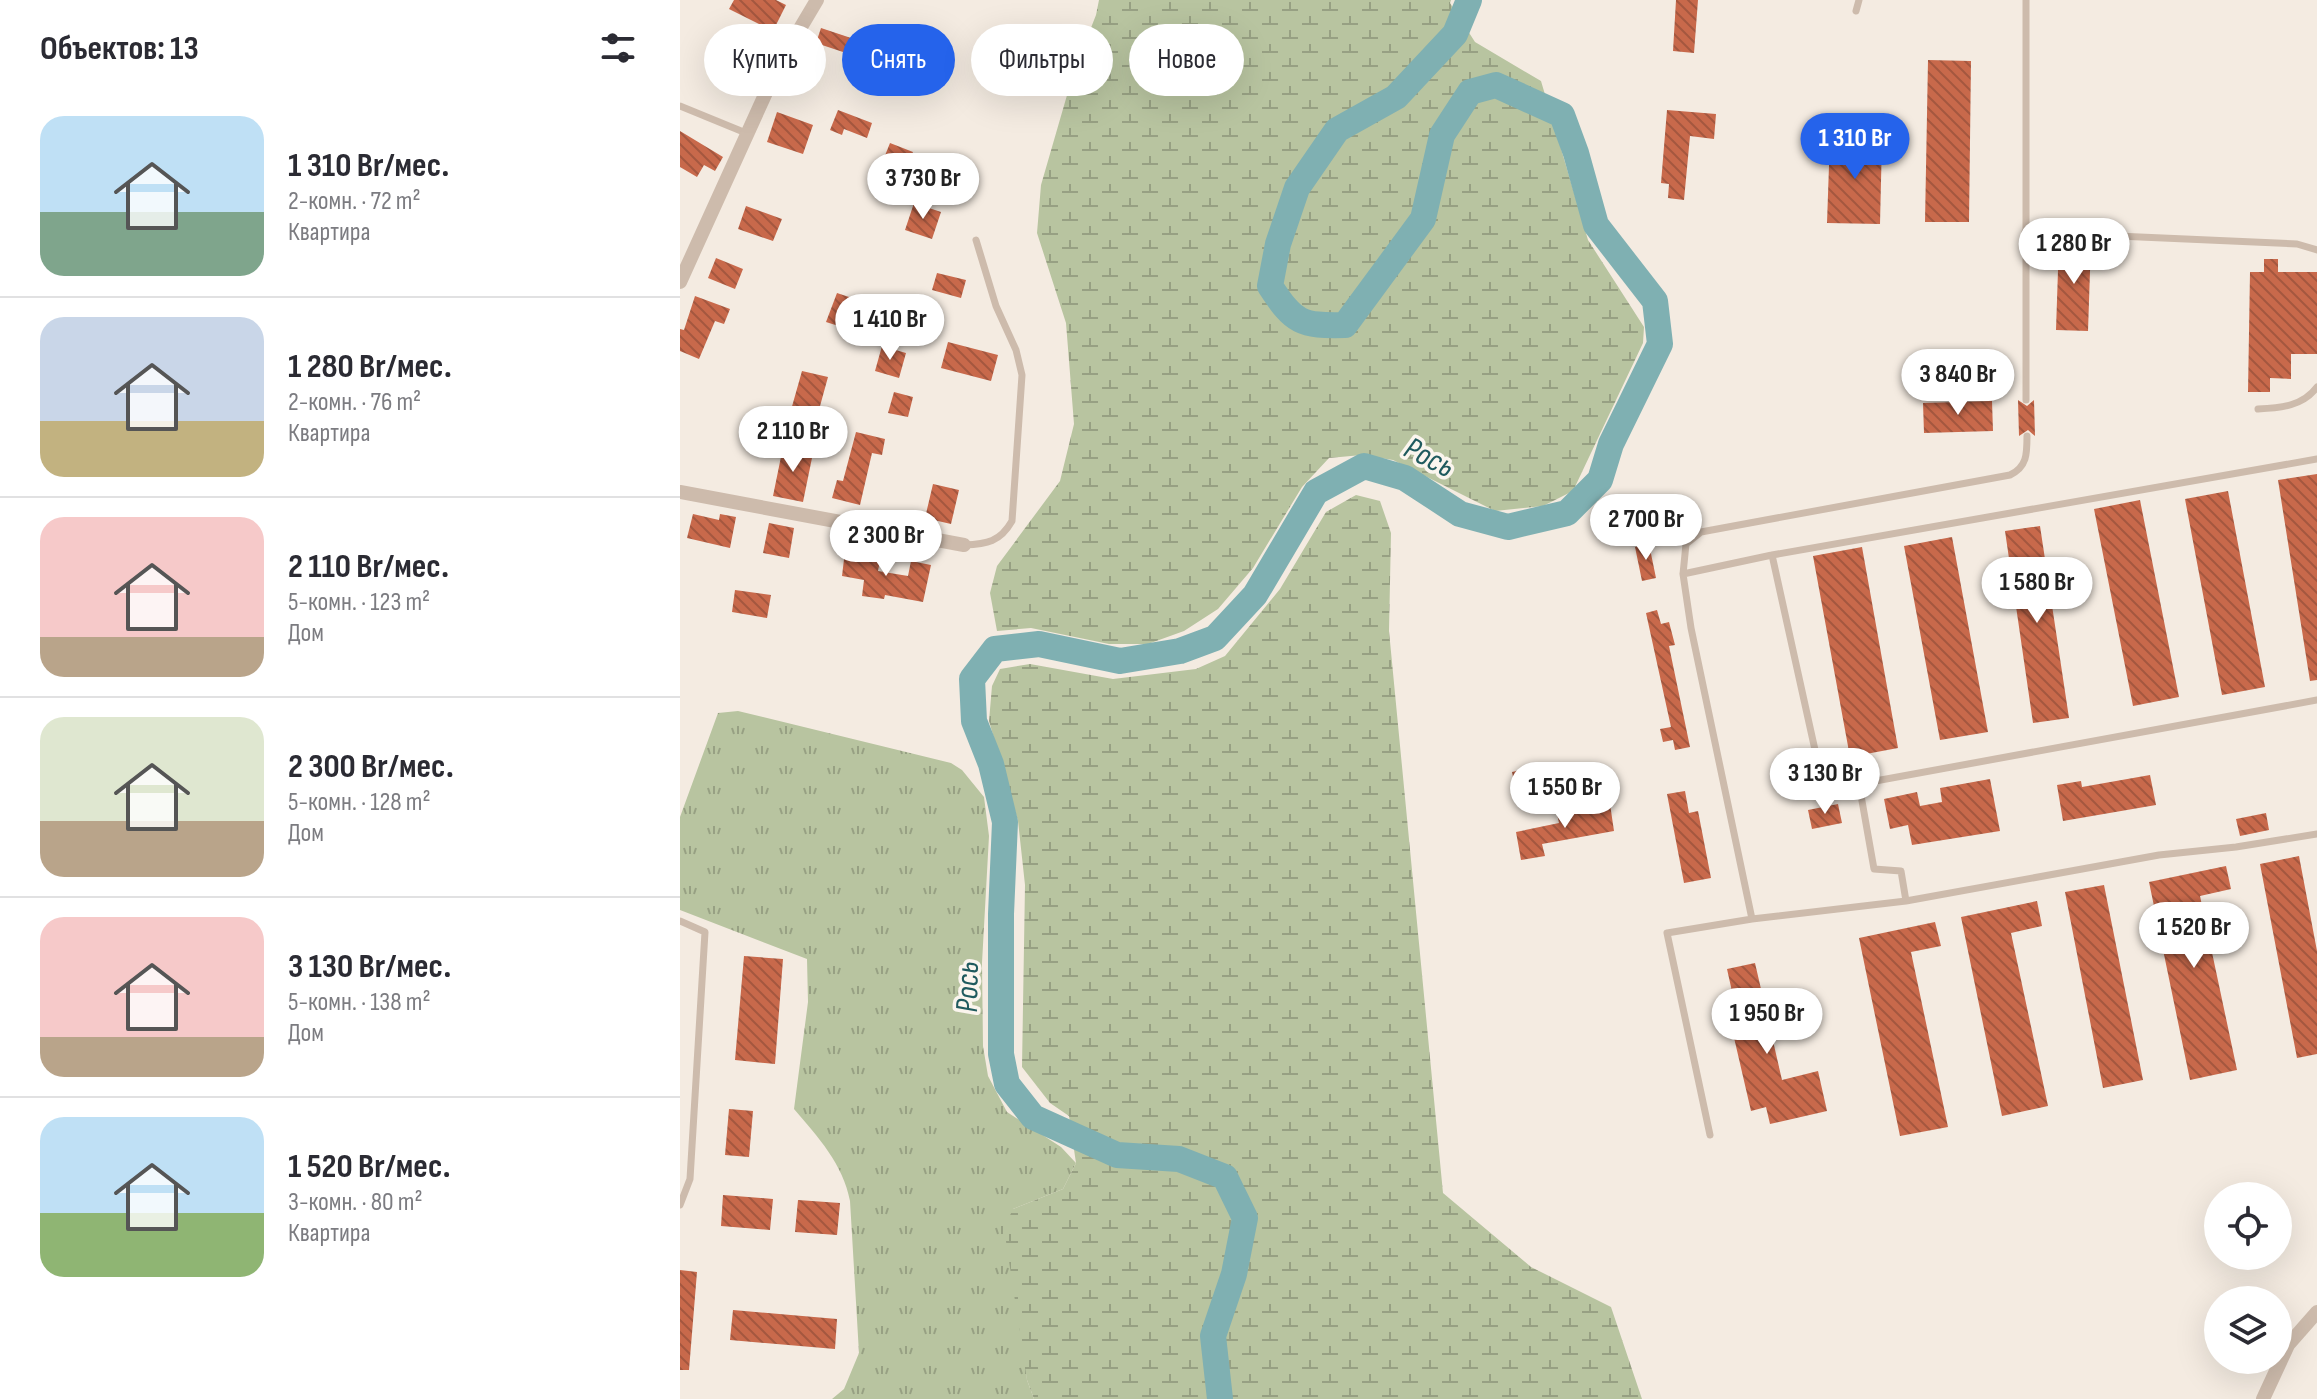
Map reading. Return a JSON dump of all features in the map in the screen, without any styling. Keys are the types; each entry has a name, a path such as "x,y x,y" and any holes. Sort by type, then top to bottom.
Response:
{"street":[{"path":"680,282 779,64 817,0"},
{"path":"680,492 964,545"},
{"path":"2263,1399 2288,1345 2317,1312"}],"lane":[{"path":"1856,11 1859,0"},
{"path":"2026,0 2026,400"},
{"path":"680,106 746,133"},
{"path":"2025,232 2297,244 2317,250"},
{"path":"964,545 990,544 1005,533 1012,521 1022,375 976,240"},
{"path":"2258,409 2295,404 2317,387"},
{"path":"1752,919 1691,628 1683,574 1686,544 1701,532 2010,475 2019,471 2026,459 2027,436"},
{"path":"1683,574 1772,555 2317,459"},
{"path":"1772,555 1819,768 1859,784 2317,700"},
{"path":"1859,784 1874,869 1901,871 1906,901"},
{"path":"1710,1135 1667,933 1752,919 1906,901 2159,855 2317,834"},
{"path":"680,921 705,932 690,1179 680,1205"}],"green space":[{"path":"1099,0 1451,0 1475,42 1541,81 1588,240 1644,327 1643,343 1573,491 1543,506 1495,511 1393,460 1362,455 1329,458 1302,487 1253,568 1218,609 1184,631 1148,644 1109,644 1031,628 997,631 990,593 997,566 1060,481 1074,424 1066,323 1037,233 1041,185 1067,96 1113,96 1113,24 1092,24"},
{"path":"1356,495 1380,501 1391,533 1389,631 1443,1193 1531,1267 1611,1307 1642,1399 1034,1399 1027,1380 1004,1228 1013,1209 1063,1189 1076,1163 1069,1116 1050,1103 1022,1067 1025,885 1018,821 989,721 992,686 1000,669 1030,664 1113,679 1196,669 1225,656 1280,589 1326,512"},
{"path":"738,711 951,763 962,770 984,797 989,836 982,963 983,1046 988,1076 1007,1112 1061,1147 1076,1163 1063,1189 1013,1209 1027,1380 1034,1399 832,1399 844,1389 859,1353 847,1188 828,1152 794,1109 808,1002 807,959 680,910 680,817 718,713"}],"building":[{"path":"734,0 776,0 786,5 776,24 759,24 729,9"},
{"path":"1676,0 1698,0 1694,53 1673,51"},
{"path":"826,30 842,35 842,52 826,46"},
{"path":"1928,60 1971,61 1969,222 1925,222"},
{"path":"838,110 872,123 867,138 844,129 842,135 830,130"},
{"path":"1667,110 1716,114 1714,139 1690,136 1684,200 1668,198 1669,184 1661,183"},
{"path":"777,112 813,125 803,154 767,142"},
{"path":"680,131 723,157 715,171 704,165 697,177 680,167"},
{"path":"1830,137 1882,139 1880,224 1827,223"},
{"path":"890,143 913,152 903,178 880,168"},
{"path":"914,203 941,212 932,239 905,230"},
{"path":"746,206 782,219 773,241 738,229"},
{"path":"2059,241 2091,242 2088,331 2056,330"},
{"path":"716,258 743,269 735,289 708,278"},
{"path":"2264,259 2278,259 2278,272 2317,272 2317,354 2291,354 2291,379 2270,378 2270,392 2248,392 2250,272 2264,272"},
{"path":"937,273 966,280 961,298 932,290"},
{"path":"837,293 861,301 851,330 826,322"},
{"path":"695,296 730,309 724,324 715,321 699,359 680,351 680,329 684,330"},
{"path":"948,342 998,355 991,381 941,368"},
{"path":"882,346 906,353 899,378 875,371"},
{"path":"802,371 828,377 817,417 791,410"},
{"path":"894,392 913,397 908,417 888,413"},
{"path":"2018,400 2027,406 2034,400 2035,436 2028,430 2019,436"},
{"path":"1992,401 1993,431 1924,433 1923,403"},
{"path":"856,432 885,439 882,455 872,453 860,505 832,498 837,480 843,481"},
{"path":"783,447 813,453 803,502 773,496"},
{"path":"2317,474 2317,680 2310,681 2278,480"},
{"path":"933,484 959,490 951,524 925,518"},
{"path":"2228,491 2265,687 2222,695 2185,499"},
{"path":"2140,500 2179,697 2133,706 2094,509"},
{"path":"693,514 719,520 720,514 736,517 730,548 687,538"},
{"path":"769,523 794,528 789,558 763,553"},
{"path":"2040,526 2069,718 2033,723 2005,531"},
{"path":"1952,537 1988,732 1940,740 1904,546"},
{"path":"1649,544 1656,578 1642,581 1635,547"},
{"path":"1862,547 1898,748 1850,757 1813,556"},
{"path":"845,551 881,556 878,571 908,576 911,561 931,565 923,602 885,595 884,599 862,596 864,580 842,576"},
{"path":"735,590 771,595 767,618 732,612"},
{"path":"1657,610 1661,624 1669,622 1675,645 1669,646 1690,747 1675,750 1673,740 1663,742 1660,729 1671,727 1646,613"},
{"path":"1533,767 1537,788 1516,792 1512,772"},
{"path":"2150,775 2156,805 2063,821 2057,785 2081,781 2082,787"},
{"path":"1990,779 2000,831 1912,845 1908,825 1890,829 1884,799 1917,792 1920,806 1942,802 1940,788"},
{"path":"1685,791 1689,813 1698,811 1711,878 1684,883 1667,794"},
{"path":"1610,804 1614,831 1542,844 1545,856 1521,860 1516,832 1559,823 1557,814"},
{"path":"1838,804 1842,823 1812,829 1808,810"},
{"path":"2266,813 2269,830 2240,836 2236,819"},
{"path":"2299,856 2317,951 2317,1054 2297,1058 2260,864"},
{"path":"2226,866 2231,889 2200,896 2237,1070 2190,1080 2149,882"},
{"path":"2104,885 2143,1080 2103,1088 2065,892"},
{"path":"2037,901 2042,926 2011,933 2048,1106 2002,1116 1961,917"},
{"path":"1935,922 1941,946 1911,952 1948,1127 1900,1136 1859,938"},
{"path":"744,956 783,959 775,1064 735,1060"},
{"path":"1755,963 1782,1080 1818,1071 1827,1111 1770,1124 1766,1107 1751,1111 1729,1016 1737,1014 1727,969"},
{"path":"729,1109 753,1111 749,1157 725,1155"},
{"path":"723,1195 773,1199 770,1230 721,1226"},
{"path":"798,1200 840,1203 837,1235 795,1232"},
{"path":"680,1270 697,1272 689,1370 680,1370"},
{"path":"733,1310 837,1319 835,1349 730,1340"}],"waterway":[{"name":"Рось","path":"1220,1399 1213,1336 1234,1274 1245,1218 1225,1177 1179,1159 1117,1155 1033,1117 1007,1084 1001,1054 1001,914 1005,822 991,764 974,721 972,679 995,649 1039,644 1120,661 1180,651 1215,638 1255,595 1316,492 1364,466 1405,478 1460,514 1508,527 1567,513 1600,480 1611,444 1660,344 1655,301 1596,225 1562,115 1496,85 1470,92 1442,135 1423,219 1345,325 1318,325 1300,320 1286,308 1270,286 1278,244 1297,188 1337,130 1396,97 1455,34 1469,0"}]}
